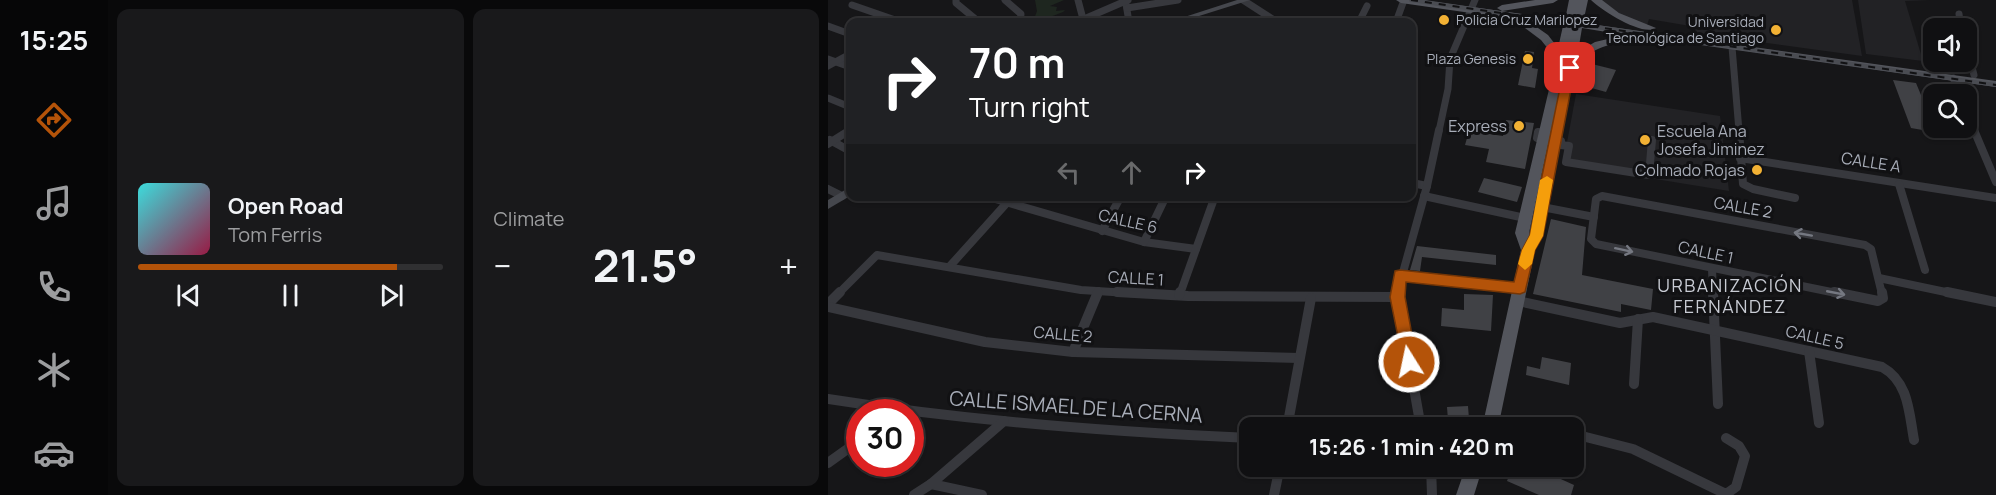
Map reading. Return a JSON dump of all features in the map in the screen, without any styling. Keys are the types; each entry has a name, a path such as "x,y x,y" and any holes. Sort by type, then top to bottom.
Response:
{"main road":[{"path":"1186,18 1245,0"},
{"path":"1402,0 1473,4"},
{"path":"1449,0 1503,11 1996,78"},
{"path":"1503,11 1552,0"},
{"path":"1528,250 1522,233 1525,218 1535,205 1574,21 1574,0"},
{"path":"1574,21 1583,0"},
{"path":"1596,0 1616,15 1659,33 1732,47 1996,84"},
{"path":"1503,11 1540,33 1556,50 1565,67"},
{"path":"1493,417 1528,250 1536,236 1535,205 1541,135 1565,67 1584,51 1597,44 1626,37 1659,33"},
{"path":"828,205 846,193"},
{"path":"1468,494 1472,477"}],"street":[{"path":"956,2 964,0"},
{"path":"1005,0 1021,14 1020,18"},
{"path":"1078,0 1080,18"},
{"path":"1087,18 1125,2 1178,0"},
{"path":"1245,0 1271,18"},
{"path":"1397,18 1402,0"},
{"path":"956,2 974,18"},
{"path":"1125,2 1128,18"},
{"path":"1419,417 1397,297 1400,275 1427,186 1448,89 1450,59 1473,4"},
{"path":"852,5 889,18"},
{"path":"1361,18 1367,6"},
{"path":"1959,14 1960,18"},
{"path":"828,26 846,33"},
{"path":"1732,47 1743,184 1747,188 1795,198"},
{"path":"828,66 846,56"},
{"path":"828,59 846,66"},
{"path":"1953,78 1956,84"},
{"path":"828,98 846,105"},
{"path":"830,142 846,132"},
{"path":"1541,135 1561,141 1561,145 1569,146 1566,162 1649,175 1652,140"},
{"path":"1977,136 1996,182"},
{"path":"830,142 846,149"},
{"name":"CALLE A","path":"1740,158 1996,198"},
{"path":"1416,184 1427,186"},
{"path":"1899,184 1925,270"},
{"path":"828,189 846,193"},
{"path":"1424,196 1525,218"},
{"name":"CALLE 2","path":"1594,217 1596,199 1602,196 1865,245 1871,249 1879,278"},
{"path":"950,266 1010,201"},
{"name":"CALLE 6","path":"1014,201 1102,231 1144,242 1196,249"},
{"path":"1102,231 1118,201"},
{"path":"1144,242 1164,201"},
{"path":"1179,296 1213,201"},
{"path":"1535,205 1594,217"},
{"name":"CALLE 1","path":"1594,217 1591,239 1596,244 1878,301 1883,298 1879,278"},
{"name":"CALLE 1","path":"840,291 877,255 1098,291 1179,296 1397,297"},
{"path":"1712,268 1718,404"},
{"name":"CALLE 5","path":"1400,275 1519,294 1620,323 1653,317 1882,367 1893,373 1902,384 1914,440"},
{"path":"1879,278 1996,302"},
{"path":"828,288 840,291 828,306"},
{"path":"1073,352 1098,291"},
{"path":"1289,417 1311,298"},
{"name":"CALLE 2","path":"828,306 986,342 1073,352 1299,358"},
{"path":"1634,384 1638,319"},
{"path":"1809,351 1819,423"},
{"name":"CALLE ISMAEL DE LA CERNA","path":"828,399 846,402"},
{"name":"CALLE ISMAEL DE LA CERNA","path":"924,414 1239,437"},
{"path":"914,495 931,484 1004,421"},
{"path":"1584,437 1633,449 1701,489 1726,494 1737,487 1745,456 1739,446 1726,438"},
{"path":"828,463 846,450"},
{"path":"1274,495 1278,477"},
{"path":"1431,477 1432,495"},
{"path":"931,484 982,495"}],"shaded area":[{"path":"1035,0 1064,0 1050,6 1057,7 1056,11 1065,10 1050,18 1034,18 1037,11"},
{"name":"Universidad Tecnológica de Santiago","path":"1601,0 1852,0 1862,56 1694,33 1696,27 1649,19 1647,25 1623,16"},
{"path":"1858,0 1930,0 1905,1 1923,61 1866,54"},
{"name":"Escuela Ana Josefa Jiminez","path":"1576,94 1720,116 1729,191 1563,164"}],"building":[{"path":"1525,51 1534,52 1532,68 1538,69 1535,88 1518,85"},
{"path":"1588,63 1616,70 1606,92 1577,84"},
{"path":"1893,80 1916,83 1923,100 1923,130 1911,128"},
{"path":"1506,120 1534,123 1525,169 1486,162 1489,149 1465,145 1469,131 1503,136"},
{"path":"1484,178 1522,187 1517,202 1478,192"},
{"path":"1551,219 1586,227 1582,275 1653,289 1651,310 1621,304 1621,312 1533,294"},
{"path":"1417,246 1496,255 1496,265 1422,257 1420,271 1410,270"},
{"path":"1464,294 1493,295 1491,331 1441,326 1442,308 1464,310"},
{"path":"1542,357 1571,363 1569,385 1526,375 1527,366 1540,369"},
{"path":"1468,406 1469,417 1448,417 1447,407"},
{"path":"1509,477 1556,477 1574,485 1571,495 1539,495 1507,481"}],"railway":[{"path":"1411,0 1996,85"}],"slow traffic":[{"path":"1525,264 1528,250 1536,236 1547,180"}],"place":[{"name":"Policia Cruz Marilopez","path":"1444,20"},
{"name":"Universidad Tecnológica de Santiago","path":"1776,30"},
{"name":"Plaza Genesis","path":"1528,59"},
{"name":"Express","path":"1519,126"},
{"name":"Escuela Ana Josefa Jiminez","path":"1645,140"},
{"name":"Colmado Rojas","path":"1757,170"}],"district":[{"name":"URBANIZACIÓN FERNÁNDEZ","path":"1730,296"}],"route":[{"path":"1409,362 1397,297 1400,275 1520,288 1528,250 1536,236 1570,68"}]}
